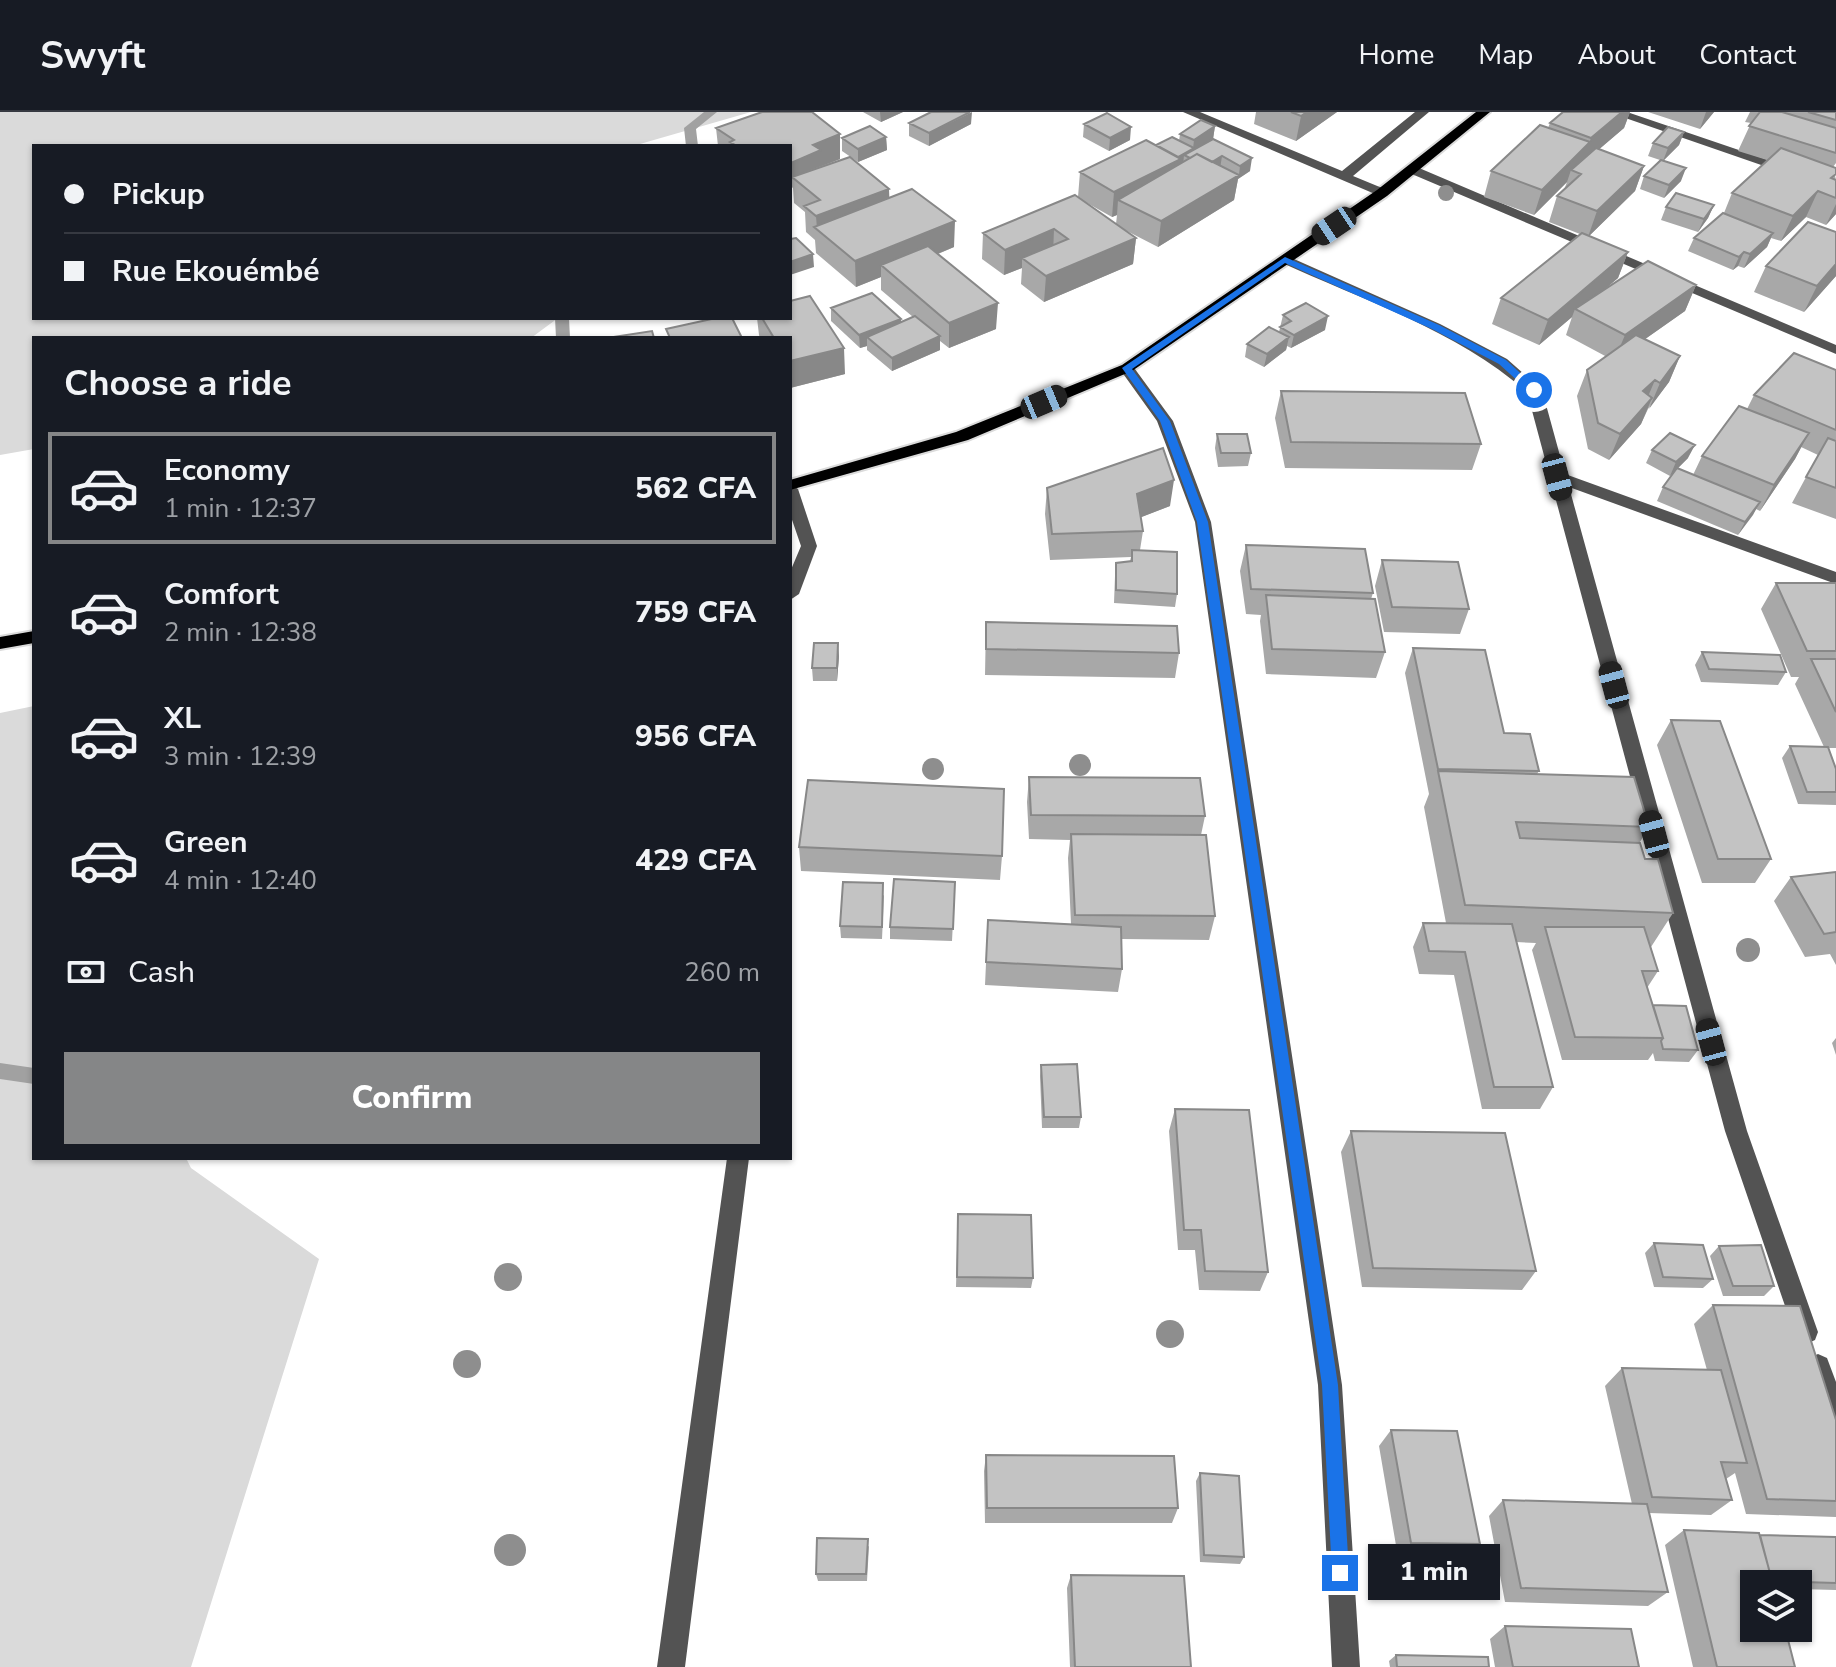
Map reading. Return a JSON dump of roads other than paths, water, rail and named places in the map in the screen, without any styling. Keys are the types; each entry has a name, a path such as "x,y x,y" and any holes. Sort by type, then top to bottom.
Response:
{"main road":[{"path":"792,486 962,436 1127,368 1382,193 1484,112"},
{"path":"0,643 32,637"}],"street":[{"path":"1189,112 1382,193"},
{"path":"1343,177 1423,112"},
{"path":"1614,112 1836,187"},
{"path":"1412,169 1836,350"},
{"path":"1285,259 1435,327 1502,362 1534,390 1736,1131 1836,1416"},
{"path":"1127,368 1165,421 1203,522 1330,1385 1346,1667"},
{"path":"1557,477 1836,578"},
{"path":"792,493 809,546 792,589"},
{"path":"671,1667 738,1160"}],"waterway":[{"path":"692,144 690,128 711,112"},
{"path":"562,320 563,336"},
{"path":"0,1071 32,1076"}]}
